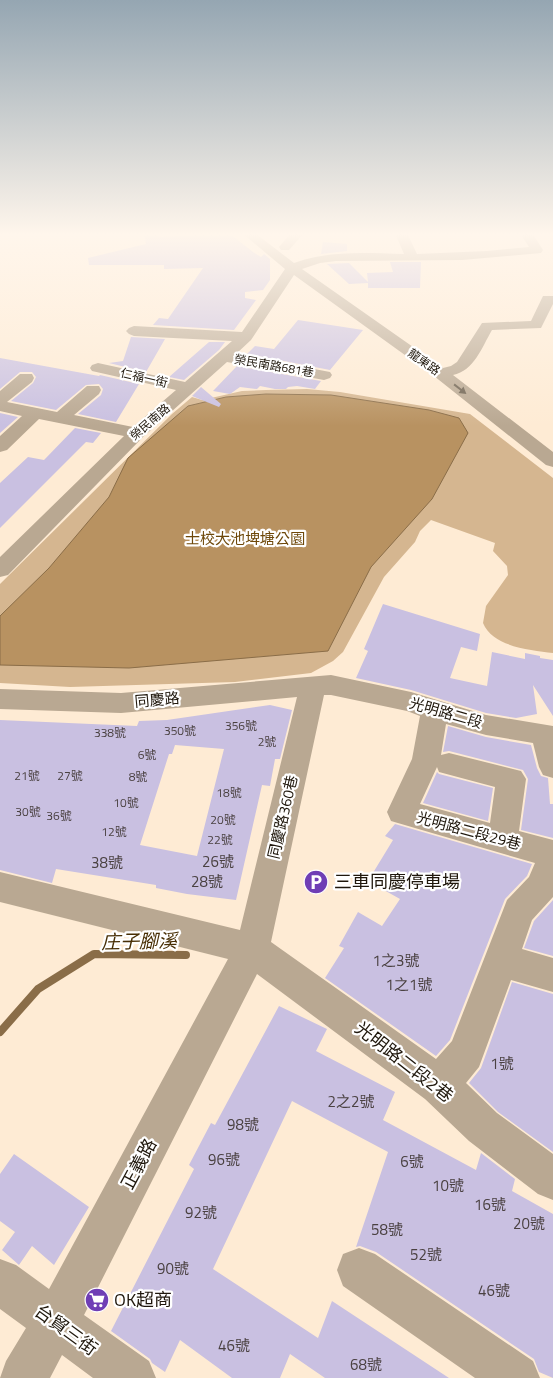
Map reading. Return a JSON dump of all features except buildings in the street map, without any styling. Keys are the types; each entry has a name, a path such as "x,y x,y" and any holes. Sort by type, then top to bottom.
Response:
{"street":[{"name":"榮民南路","path":"0,570 136,433 190,388 246,337 276,297"},
{"name":"龍東路","path":"345,297 448,372 546,436"},
{"path":"448,372 463,365 487,326 536,325 548,299"},
{"path":"134,331 246,337"},
{"name":"榮民南路681巷","path":"224,357 324,375"},
{"name":"仁福一街","path":"98,368 190,388"},
{"name":"龍東路","path":"448,372 553,460"},
{"path":"0,399 26,378"},
{"path":"60,418 93,390"},
{"path":"0,406 136,433"},
{"path":"0,446 35,412"},
{"name":"光明路二段","path":"313,686 331,685 411,702 435,711 486,725 545,734 553,767"},
{"name":"同慶路","path":"0,699 121,703 313,686"},
{"name":"同慶路360巷","path":"252,949 313,686"},
{"name":"光明路二段29巷","path":"435,711 426,759 402,812 553,856"},
{"path":"449,764 511,779 503,840"},
{"path":"439,1085 466,1054 519,911 542,886 553,856"},
{"path":"0,887 252,949"},
{"name":"光明路二段2巷","path":"252,949 439,1085 483,1127 553,1178"},
{"path":"502,960 553,975"},
{"path":"359,1270 516,1378"},
{"name":"台貿三街","path":"0,1282 132,1378"}],"lane":[{"name":"正義路","path":"23,1378 56,1322 252,949"}],"green space":[{"name":"士校大池埤塘公園","path":"307,389 340,392 470,414 553,478 553,653 513,646 503,642 488,631 483,623 486,606 508,575 507,566 493,551 495,543 431,520 420,531 415,542 384,577 343,652 333,661 311,673 235,682 70,687 0,683 0,584 172,414 192,397 202,400 242,391"}],"shaded area":[{"name":"士校大池埤塘公園","path":"266,394 331,395 429,410 459,418 468,433 432,499 371,567 328,651 129,668 0,665 0,616 49,568 109,497 128,458 188,406 226,397"}],"waterway":[{"name":"庄子腳溪","path":"0,1032 38,989 94,954 186,955"}],"place":[{"name":"三車同慶停車場","path":"316,882"},
{"name":"OK超商","path":"97,1300"}]}
